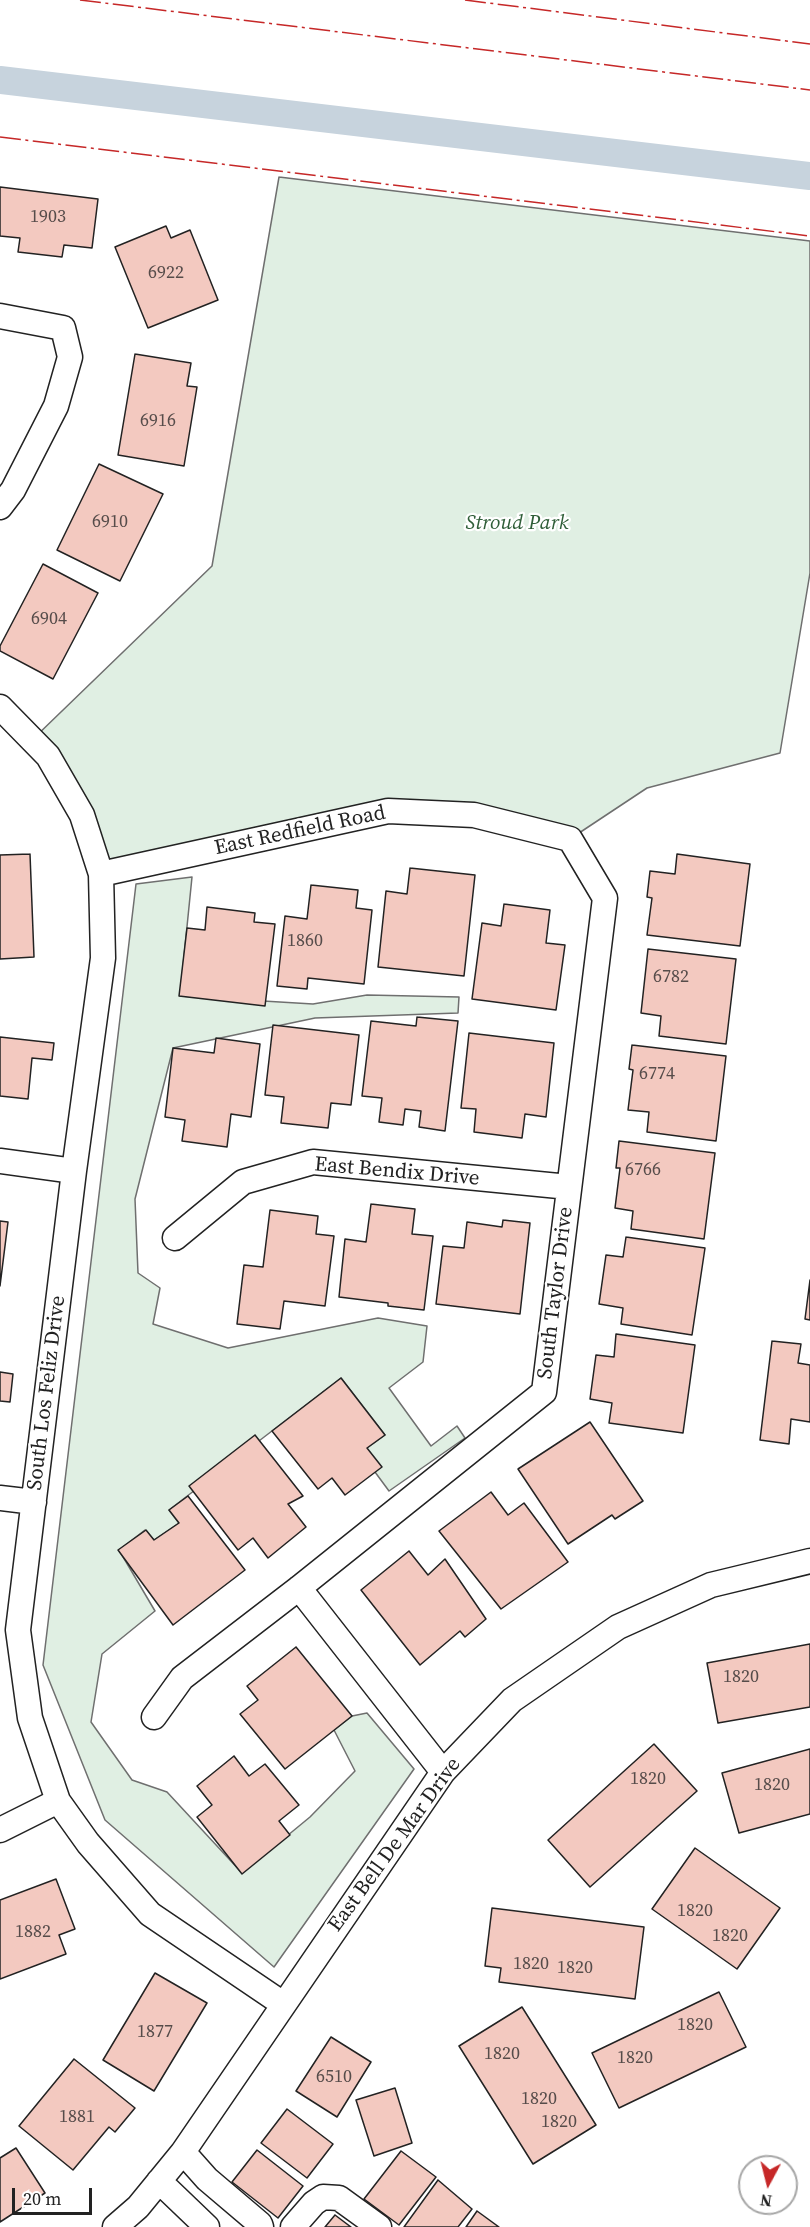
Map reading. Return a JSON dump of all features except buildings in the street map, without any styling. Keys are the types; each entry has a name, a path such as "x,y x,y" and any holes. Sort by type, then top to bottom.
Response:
{"street":[{"path":"0,316 63,328 70,357 56,406 13,490 0,507"},
{"name":"South Los Feliz Drive","path":"0,707 48,756 82,814 101,874 103,958 74,1171 18,1630 30,1718 58,1801 88,1843 150,1914 283,2004"},
{"name":"East Redfield Road","path":"101,874 388,811 474,815 570,839"},
{"name":"South Taylor Drive","path":"154,1717 182,1678 299,1588 544,1392 605,898 570,839"},
{"path":"0,1161 74,1171"},
{"name":"East Bendix Drive","path":"175,1238 243,1182 313,1162 569,1187"},
{"path":"0,1498 34,1502"},
{"name":"East Bell De Mar Drive","path":"115,2227 138,2207 183,2152 443,1772 513,1700 618,1627 711,1585 810,1561"},
{"path":"299,1588 443,1772"},
{"path":"0,1830 58,1801"},
{"path":"183,2152 207,2179 261,2227"},
{"path":"159,2181 207,2227"},
{"path":"293,2227 314,2203 323,2197 339,2198 379,2227"}],"green space":[{"name":"Stroud Park","path":"279,177 810,241 810,573 780,753 647,788 570,839 388,811 101,874 32,740 212,566"},
{"path":"192,877 180,996 313,1004 367,995 459,997 458,1013 315,1018 173,1048 135,1199 138,1273 160,1288 153,1324 228,1348 378,1318 427,1326 423,1362 389,1388 431,1446 457,1426 465,1438 389,1491 375,1472 367,1448 385,1435 341,1378 169,1510 179,1523 154,1540 145,1530 119,1550 155,1611 102,1654 91,1722 132,1780 167,1792 242,1873 310,1817 355,1771 334,1730 352,1716 367,1713 414,1769 274,1967 105,1820 43,1665 136,884"}],"waterway":[{"path":"0,80 810,176"}],"power":[{"path":"80,0 810,90"},
{"path":"465,0 810,44"},
{"path":"0,137 810,236"}]}
